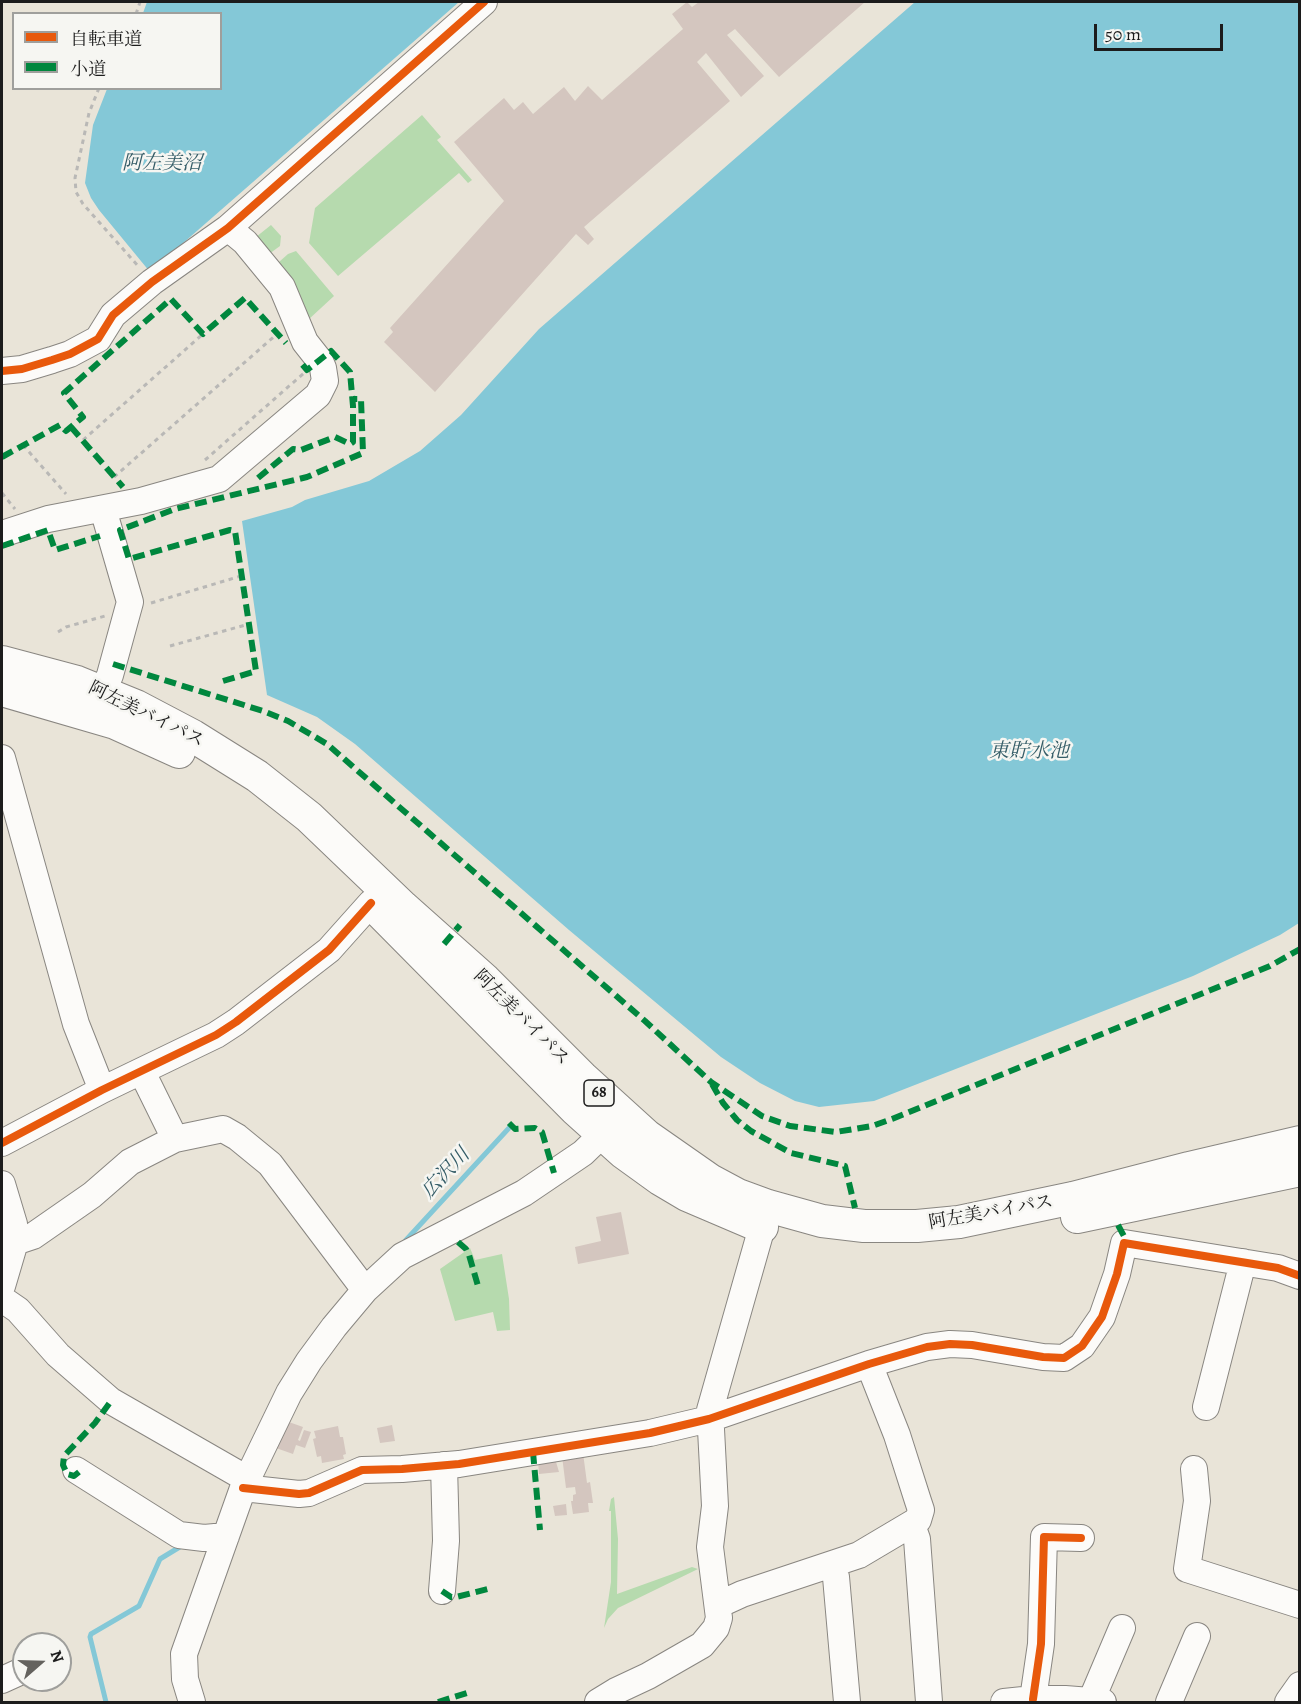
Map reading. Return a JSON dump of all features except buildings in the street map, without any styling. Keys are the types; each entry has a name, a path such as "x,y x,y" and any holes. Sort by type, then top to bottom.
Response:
{"main road":[{"name":"阿左美バイパス","path":"2,662 60,676 136,706 225,754 284,796 485,980 582,1077 642,1167 669,1185 720,1211 793,1236 877,1247 928,1245 1004,1233 1299,1170"},
{"name":"阿左美バイパス","path":"2,690 115,723 194,759 242,789 324,857 575,1109 613,1125 738,1195 794,1215 864,1226 916,1226 987,1217 1299,1142"}],"street":[{"path":"2,371 39,365 70,354 98,339 113,315 152,282 228,228 484,2"},
{"path":"2,534 48,519 141,501 219,479 318,395 325,381 320,361 305,342 282,287 245,242 228,228"},
{"path":"103,509 130,602 110,675 103,692"},
{"path":"2,758 76,1024 102,1090"},
{"path":"2,1143 102,1090 216,1035 269,998 329,950 371,903"},
{"path":"142,1072 175,1139"},
{"path":"192,1702 185,1679 184,1654 245,1484 289,1393 309,1361 365,1290 402,1256 524,1193 583,1153 613,1125"},
{"path":"15,1242 33,1236 92,1195 130,1162 175,1139 223,1129 237,1137 270,1164 365,1290"},
{"path":"2,1184 14,1224 15,1242 2,1286"},
{"path":"598,1702 648,1676 707,1640 716,1628 719,1618 710,1547 715,1506 709,1419 718,1378 762,1227"},
{"path":"2,1299 18,1310 58,1355 92,1387 111,1401 245,1484 299,1494 318,1490 362,1470 444,1466 634,1437 709,1419 910,1351 950,1344 972,1345 1055,1359 1064,1358 1082,1346 1102,1317 1117,1274 1124,1243 1278,1268 1299,1276"},
{"path":"1206,1407 1243,1262"},
{"path":"718,1605 742,1594 866,1552 918,1520 921,1510 897,1435 869,1364"},
{"path":"442,1591 446,1540 444,1466"},
{"path":"1194,1469 1197,1501 1187,1569 1299,1605"},
{"path":"76,1470 179,1534 204,1538 226,1536"},
{"path":"912,1525 917,1539 929,1702"},
{"path":"1042,1700 1044,1537 1081,1538"},
{"path":"832,1565 836,1577 847,1702"},
{"path":"1004,1702 1042,1700 1097,1702 1122,1628"},
{"path":"1169,1702 1197,1636"},
{"path":"1288,1702 1299,1685"}],"path":[{"path":"98,90 89,113 75,178 76,192 83,204 152,282"},
{"path":"83,440 203,334"},
{"path":"114,477 277,334"},
{"path":"201,463 307,370"},
{"path":"23,445 71,500"},
{"path":"170,646 249,624"}],"green space":[{"path":"422,115 441,137 437,140 472,180 468,183 459,173 338,276 309,243 315,208"},
{"path":"271,225 281,236 280,246 269,254 256,237"},
{"path":"296,251 334,296 308,320 279,262 288,254"},
{"path":"470,1248 475,1260 502,1254 509,1299 510,1330 497,1331 493,1312 455,1321 440,1269"},
{"path":"614,1497 618,1539 617,1594 692,1567 698,1569 618,1608 608,1619 604,1628 611,1582 611,1511 609,1511 611,1499"}],"water":[{"name":"阿左美沼","path":"147,2 459,2 150,272 99,210 85,183 93,125 107,90 222,90 222,12 143,12"},
{"name":"東貯水池","path":"915,2 1299,2 1299,923 1280,935 1193,976 874,1101 819,1107 795,1101 760,1083 721,1057 569,930 355,744 317,717 267,695 242,521 369,481 420,451 461,415 539,329"}],"waterway":[{"name":"広沢川","path":"406,1240 509,1128"},
{"path":"106,1702 91,1634 139,1606 160,1559 183,1545"}],"marked path":[{"path":"2,457 60,425 66,431 83,417 64,393 171,299 203,334 245,298 286,343"},
{"path":"258,478 293,449 301,450 335,437 350,444 353,442 350,372 331,351 307,370 301,363"},
{"path":"223,681 256,671 235,531 230,530 129,559 120,530 175,509 307,477 363,453 361,399 353,399"},
{"path":"71,427 123,487"},
{"path":"2,546 48,530 55,550 100,536"},
{"path":"113,664 263,711 288,721 327,744 645,1021 711,1082 762,1116 790,1126 836,1132 872,1126 1270,966 1300,949"},
{"path":"444,944 460,925"},
{"path":"712,1084 723,1103 737,1120 751,1131 791,1153 845,1166 855,1208"},
{"path":"509,1123 515,1129 535,1128 542,1132 554,1173"},
{"path":"1118,1225 1125,1238 1124,1243"},
{"path":"458,1242 469,1255 478,1286"},
{"path":"79,1472 74,1476 67,1474 63,1465 64,1456 95,1423 111,1401"},
{"path":"533,1452 540,1530"},
{"path":"442,1591 451,1597 456,1597 488,1589"},
{"path":"438,1702 467,1693"}],"cycle path":[{"path":"2,371 22,369 70,354 98,339 113,315 152,282 228,228 484,2"},
{"path":"2,1143 102,1090 216,1035 236,1022 329,950 371,903"},
{"path":"243,1488 309,1493 362,1470 459,1464 650,1433 709,1419 869,1364 927,1347 950,1344 972,1345 1043,1357 1064,1358 1082,1346 1102,1317 1117,1274 1124,1243 1278,1268 1300,1276"},
{"path":"1033,1699 1041,1644 1044,1537 1081,1538"}]}
